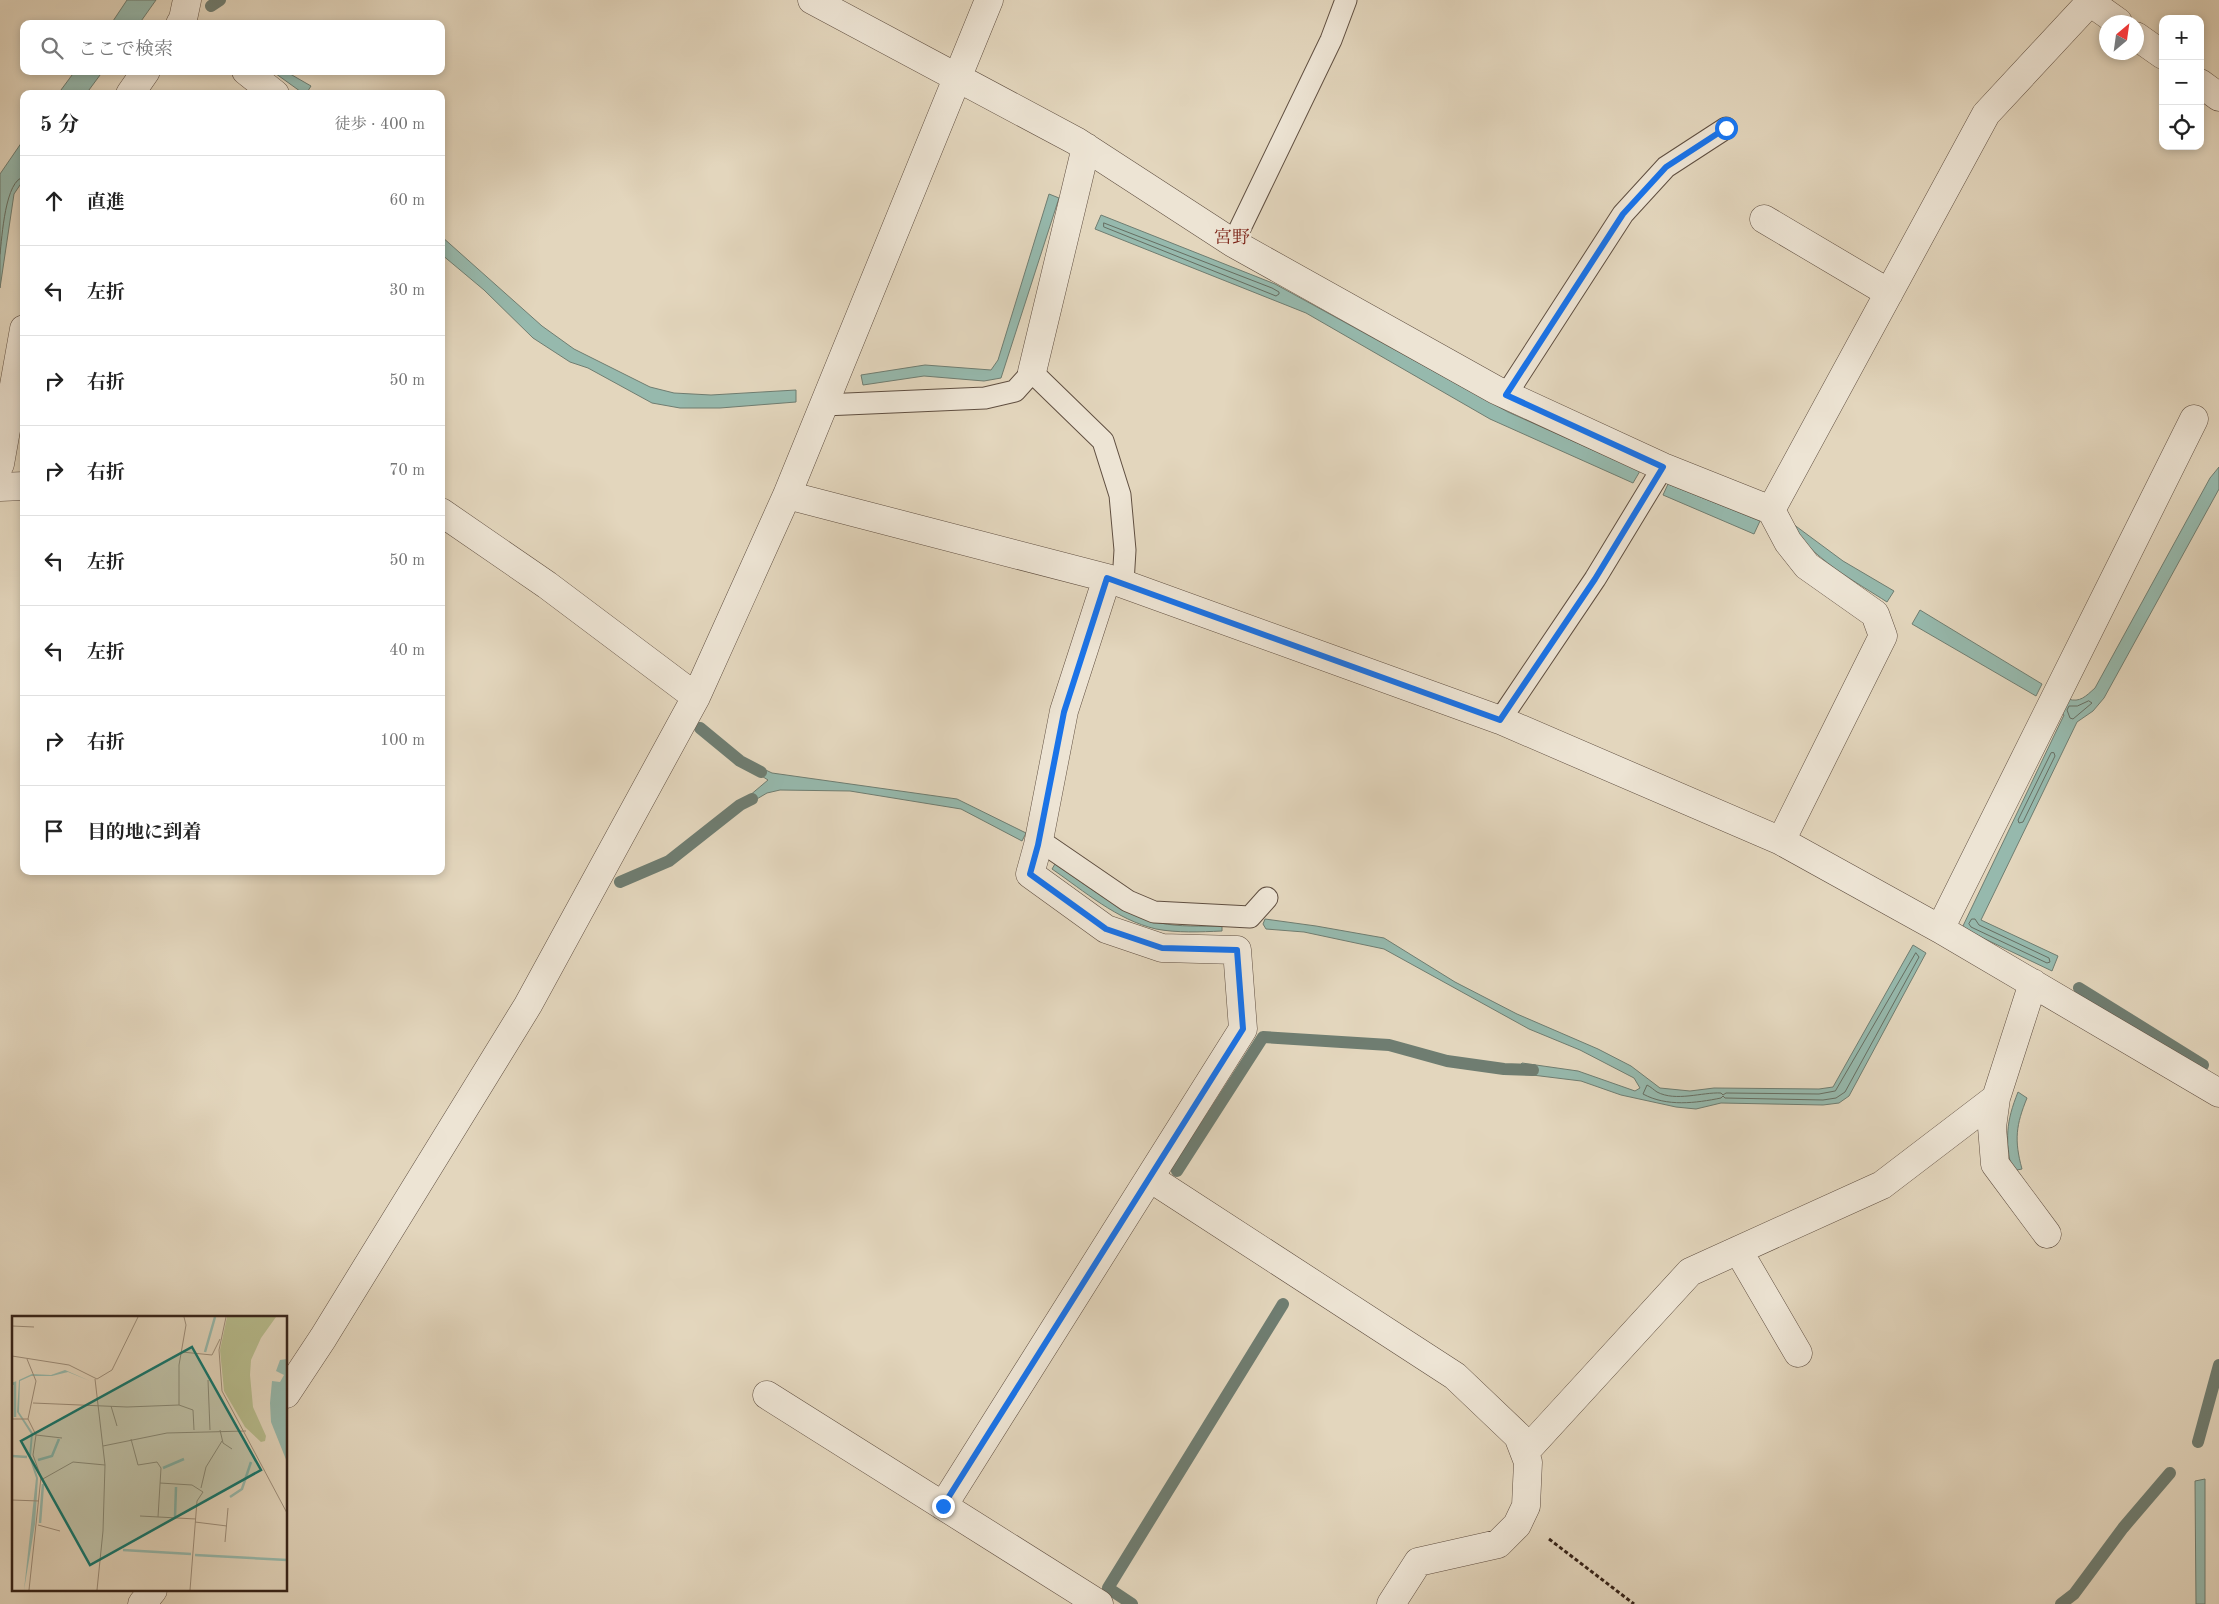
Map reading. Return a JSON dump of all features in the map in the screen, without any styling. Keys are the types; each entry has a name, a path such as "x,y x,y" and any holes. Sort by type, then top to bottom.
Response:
{"street":[{"path":"812,0 956,79 1086,147 1233,243 1506,395 1663,467 1771,510 1788,542 1807,566 1875,614 1882,636 1782,841"},
{"path":"288,1391 323,1338 528,1005 696,697 787,496 989,0"},
{"path":"1771,510 1986,114 2091,1 2109,15"},
{"path":"2144,42 2159,52"},
{"path":"133,90 143,75"},
{"path":"251,75 270,90"},
{"path":"2204,86 2219,96"},
{"path":"1032,372 1086,147"},
{"path":"1764,219 1889,293"},
{"path":"0,464 20,352"},
{"path":"1940,929 2194,419"},
{"path":"0,487 20,486"},
{"path":"787,496 1115,581 1500,720 1782,841 1940,929 2219,1093"},
{"path":"445,515 547,586 696,697"},
{"path":"943,1506 1243,1029 1237,950 1162,948 1106,929 1030,874 1039,840 1064,712 1115,581"},
{"path":"2033,983 1996,1098 1992,1127 1995,1164 2048,1234"},
{"path":"1525,1452 1690,1272 1882,1185 1996,1098"},
{"path":"1150,1178 1455,1376 1518,1436 1528,1462 1526,1506 1517,1525 1498,1544 1418,1562 1391,1604"},
{"path":"1738,1250 1798,1353"},
{"path":"767,1395 1099,1604"},
{"path":"142,1604 151,1592"}],"lane":[{"path":"1233,243 1331,40 1346,0"},
{"path":"1506,395 1623,214 1666,167 1726,128"},
{"path":"824,405 985,398 1015,391 1032,372 1103,441 1120,495 1125,550 1115,581"},
{"path":"1500,720 1595,579 1663,467"},
{"path":"1039,840 1128,902 1154,912 1250,917 1267,898"}],"path":[{"path":"1526,1506 1545,1536 1634,1604"}],"water":[{"path":"127,0 156,0 142,20 114,20"},
{"path":"72,75 100,75 89,90 61,90"},
{"path":"278,75 292,75 311,86 308,90 298,90"},
{"path":"20,145 20,185 14,194 0,288 0,174"},
{"path":"1049,194 1059,198 1001,378 984,381 924,376 863,385 861,375 925,365 991,370 998,360"},
{"path":"1101,215 1275,284 1508,412 1640,471 1633,483 1490,419 1306,313 1095,229"},
{"path":"445,240 542,326 574,349 650,387 674,393 711,395 796,390 796,402 720,408 680,408 652,403 588,368 570,362 533,338 484,290 445,257"},
{"path":"2219,467 2219,489 2104,698 2093,711 2077,722 1981,920 2058,956 2052,971 1962,928 2064,715 2060,712 2068,699 2079,699 2095,688 2210,478"},
{"path":"1668,484 1760,521 1754,534 1663,495"},
{"path":"1793,524 1843,561 1894,591 1887,602 1834,568 1809,546 1799,535"},
{"path":"1920,610 2042,684 2036,696 1912,624"},
{"path":"751,763 772,773 957,799 1026,833 1022,841 961,809 850,791 780,790 767,793 740,809 736,807 768,780 744,765"},
{"path":"1055,864 1119,907 1147,920 1175,925 1222,926 1222,931 1172,931 1142,925 1114,912 1089,895 1052,869"},
{"path":"1265,919 1384,938 1455,982 1517,1014 1598,1049 1631,1066 1660,1088 1690,1091 1714,1088 1819,1089 1833,1087 1913,945 1926,953 1849,1096 1839,1103 1823,1105 1721,1103 1696,1109 1676,1107 1621,1095 1581,1081 1524,1074 1517,1069 1522,1063 1578,1071 1635,1091 1640,1088 1634,1078 1580,1050 1529,1029 1384,949 1304,932 1266,929 1263,924"},
{"path":"2018,1092 2027,1098 2020,1116 2017,1133 2022,1169 2012,1171 2008,1149 2008,1131 2011,1112"},
{"path":"2205,1479 2205,1604 2196,1604 2195,1481"}],"waterway":[{"path":"211,6 220,0"},
{"path":"700,728 740,761 761,772"},
{"path":"620,882 669,861 740,805 752,799"},
{"path":"2079,988 2203,1065"},
{"path":"1177,1171 1263,1037 1389,1045 1447,1061 1504,1069 1533,1070"},
{"path":"1132,1604 1108,1588 1283,1304"},
{"path":"2198,1442 2219,1365"},
{"path":"2061,1604 2074,1594 2123,1528 2170,1473"}],"district":[{"name":"宮野","path":"1232,238"}],"route":[{"path":"943,1506 1243,1029 1237,950 1162,948 1106,929 1030,874 1038,845 1064,712 1107,578 1500,720 1595,579 1663,467 1506,395 1623,214 1666,167 1726,128"}]}
